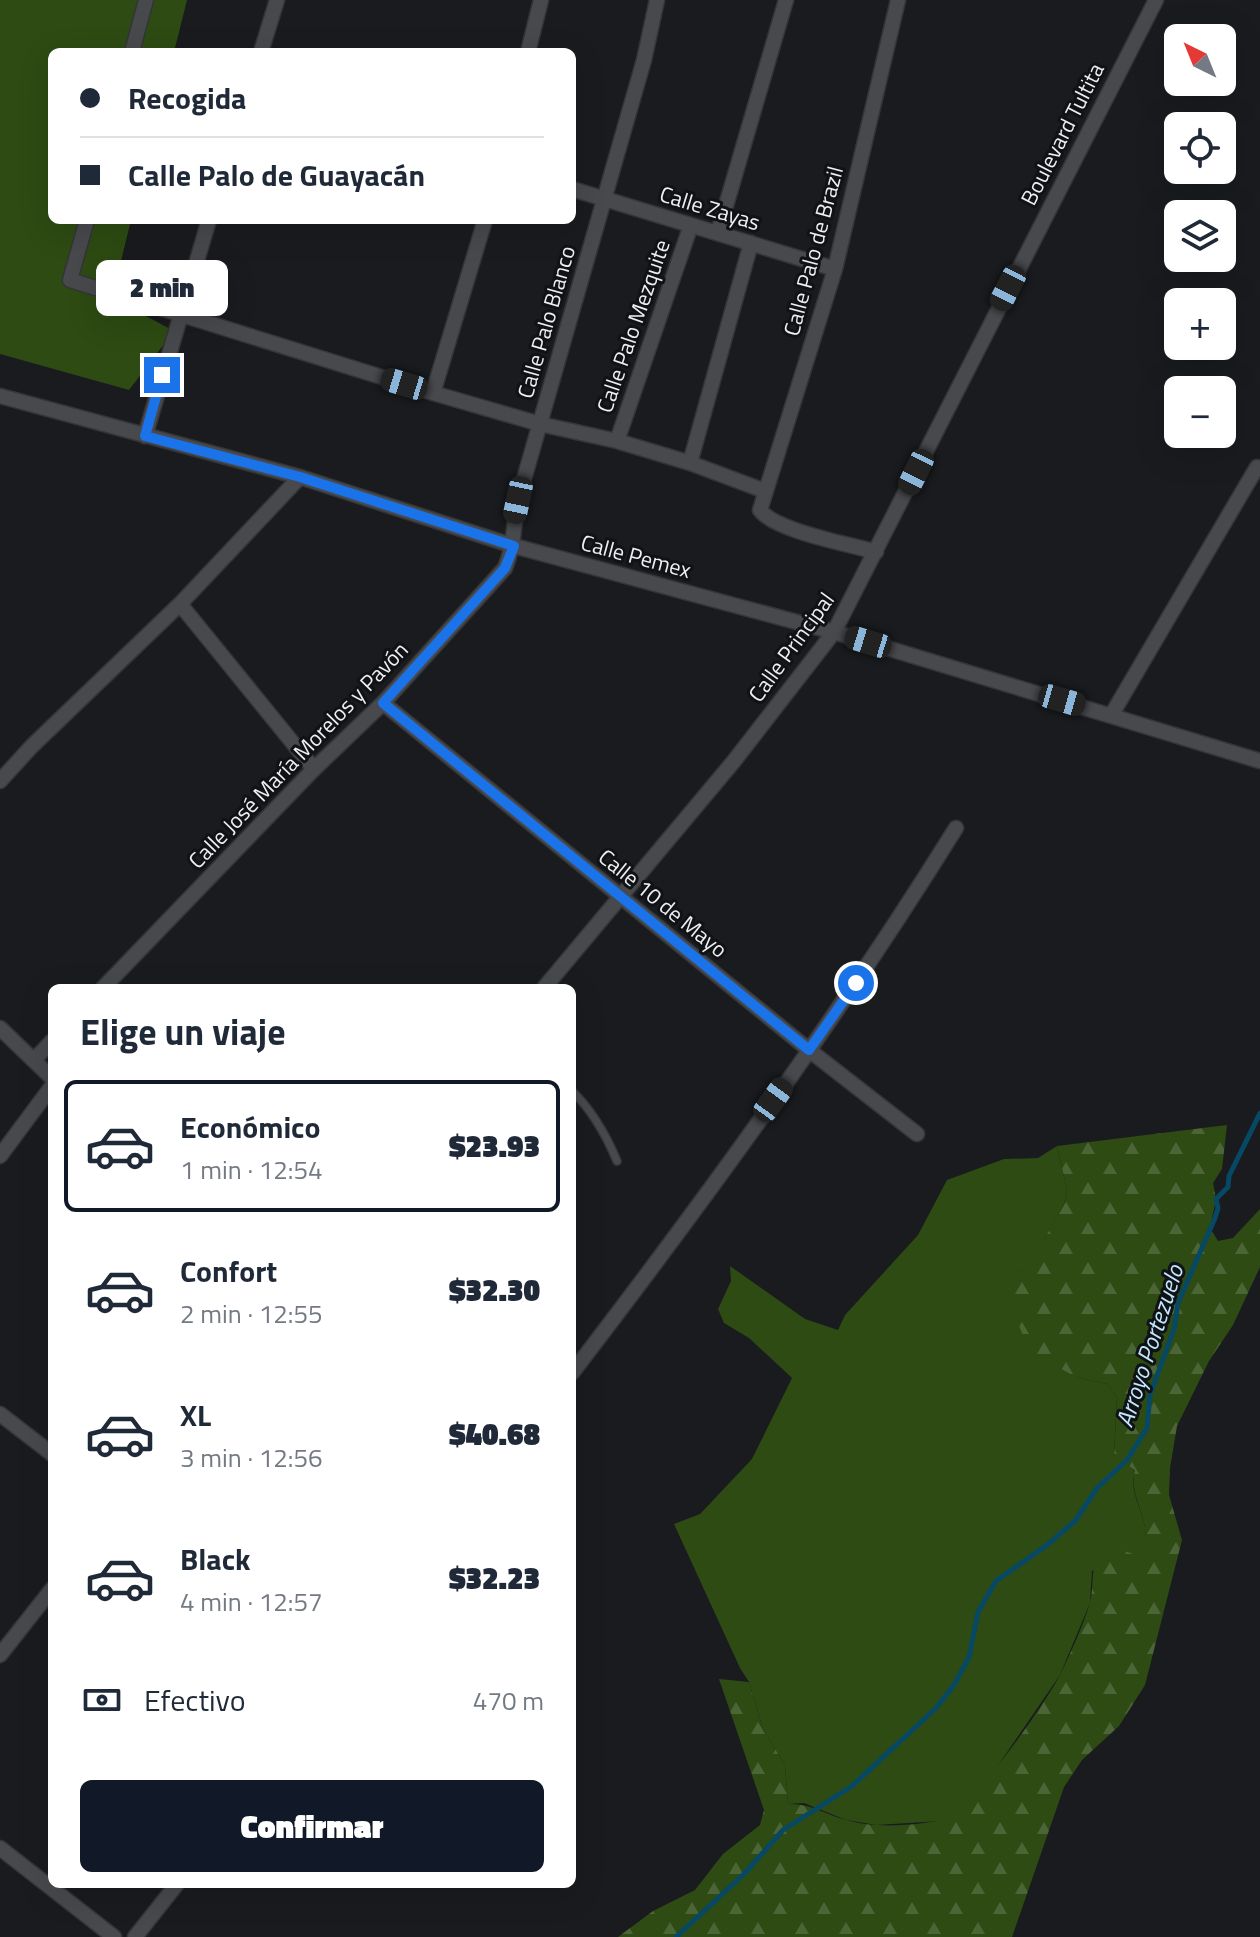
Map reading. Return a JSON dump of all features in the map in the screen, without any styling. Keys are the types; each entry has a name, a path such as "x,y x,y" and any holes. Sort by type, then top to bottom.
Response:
{"street":[{"path":"133,48 146,0"},
{"path":"262,48 277,0"},
{"path":"529,48 541,0"},
{"name":"Calle Palo Blanco","path":"514,546 516,511 644,60 657,0"},
{"path":"718,233 786,0"},
{"name":"Calle Palo de Brazil","path":"876,552 782,526 766,518 760,510 835,269 898,0"},
{"name":"Boulevard Tultita","path":"1008,288 1156,0"},
{"name":"Calle Zayas","path":"576,190 835,269"},
{"path":"86,224 70,280 433,393 690,463 765,491"},
{"path":"145,436 208,224"},
{"path":"433,393 484,224"},
{"name":"Calle Palo Mezquite","path":"617,441 691,225"},
{"path":"690,463 751,243"},
{"name":"Calle Principal","path":"547,984 734,761 834,632 1008,288"},
{"name":"Calle Pemex","path":"0,396 300,477 514,546 834,632 1260,761"},
{"path":"1112,714 1257,467"},
{"path":"0,781 32,746 180,604 300,477"},
{"name":"Calle José María Morelos y Pavón","path":"107,984 314,769 383,703 505,568 514,546"},
{"path":"180,604 314,769"},
{"name":"Calle 10 de Mayo","path":"383,703 809,1050 917,1134"},
{"path":"576,1368 809,1050 887,938 956,828"},
{"path":"0,1028 48,1074"},
{"path":"34,1060 48,1045"},
{"path":"0,1156 48,1091"},
{"path":"0,1414 48,1451"},
{"path":"0,1655 48,1594"},
{"path":"0,1848 48,1885"},
{"path":"51,1888 114,1937"},
{"path":"135,1937 174,1888"}],"lane":[{"path":"576,1095 607,1137 617,1161"}],"green space":[{"path":"0,0 187,0 175,48 48,48 48,224 130,224 112,298 174,331 129,390 0,354"},
{"path":"1227,1125 1222,1169 1213,1183 1216,1199 1210,1228 1218,1241 1233,1238 1260,1209 1260,1267 1233,1325 1209,1361 1177,1426 1169,1495 1182,1540 1145,1685 1119,1726 1082,1760 1064,1787 1012,1937 618,1937 653,1911 695,1890 723,1854 760,1825 764,1810 719,1679 749,1682 763,1729 785,1765 788,1804 810,1807 846,1820 891,1825 937,1821 950,1815 967,1800 1005,1757 1040,1708 1065,1665 1089,1606 1097,1560 1110,1545 1138,1556 1145,1533 1135,1493 1135,1470 1114,1457 1117,1397 1107,1384 1076,1377 1036,1355 1026,1344 1005,1288 1006,1274 1018,1272 1030,1264 1064,1204 1067,1190 1057,1146"},
{"path":"1057,1146 1067,1190 1064,1204 1030,1265 1018,1272 1076,1377 1107,1384 1117,1397 1114,1456 1135,1470 1133,1482 1146,1533 1144,1544 1139,1556 1092,1571 1090,1603 1060,1675 988,1780 954,1814 941,1821 876,1825 846,1820 804,1803 788,1804 785,1765 763,1729 749,1682 674,1524 700,1514 752,1459 792,1378 749,1338 724,1323 718,1309 731,1281 730,1266 805,1319 838,1330 845,1315 918,1235 947,1180 1004,1159 1038,1158"}],"waterway":[{"name":"Arroyo Portezuelo","path":"676,1937 744,1874 783,1830 852,1786 936,1708 954,1685 969,1657 978,1612 996,1581 1075,1521 1097,1488 1127,1460 1147,1428 1150,1395 1174,1329 1178,1303 1215,1218 1218,1208 1216,1199 1228,1187 1229,1176 1260,1113"}],"route":[{"path":"162,375 145,436 300,477 514,546 505,568 383,703 809,1050 856,983"}]}
